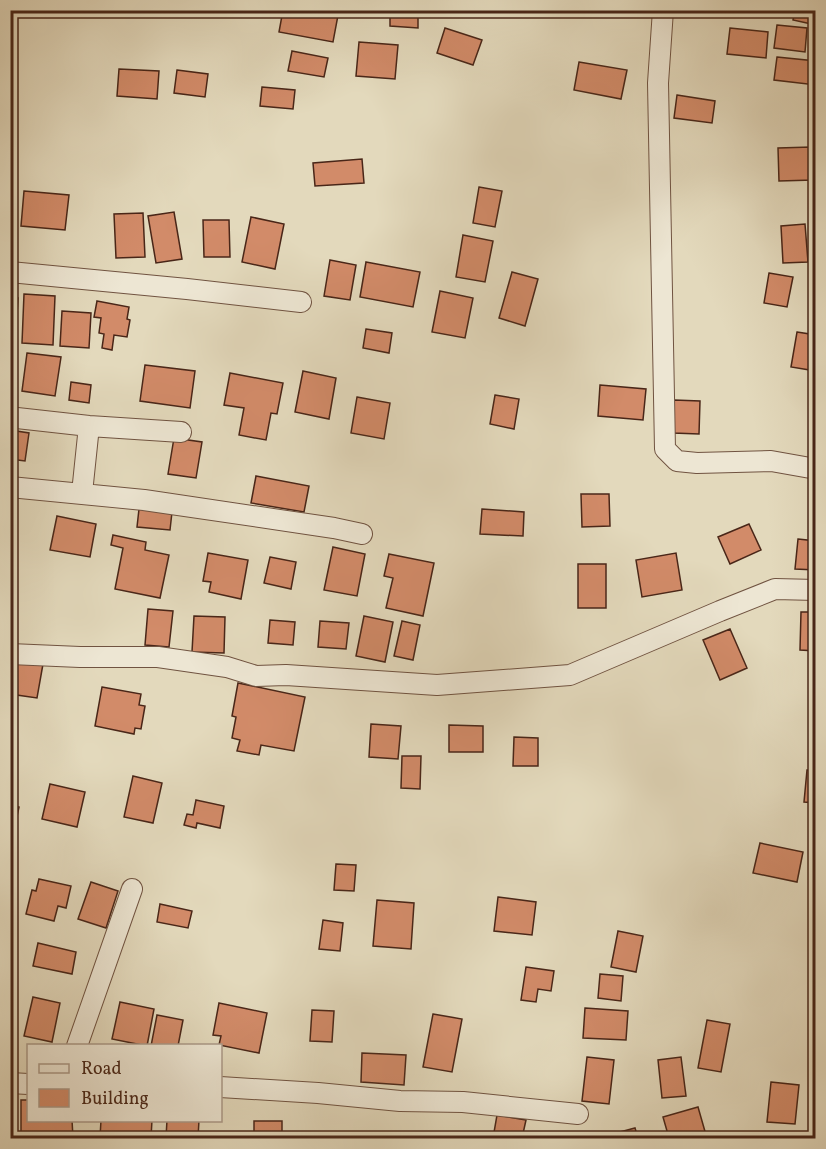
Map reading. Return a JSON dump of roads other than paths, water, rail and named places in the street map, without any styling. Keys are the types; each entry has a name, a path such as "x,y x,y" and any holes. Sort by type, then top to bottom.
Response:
{"street":[{"path":"663,10 658,83 665,449 677,461 697,463 771,461 816,469"},
{"path":"10,272 301,302"},
{"path":"17,418 89,426 181,432"},
{"path":"82,493 89,426"},
{"path":"10,487 144,500 362,534"},
{"path":"10,654 158,657 227,667 256,676 286,675 436,685 570,675 775,589 816,590"},
{"path":"78,1044 132,890"},
{"path":"10,1083 27,1084"},
{"path":"222,1087 318,1092 400,1101 463,1102 578,1114"}]}
